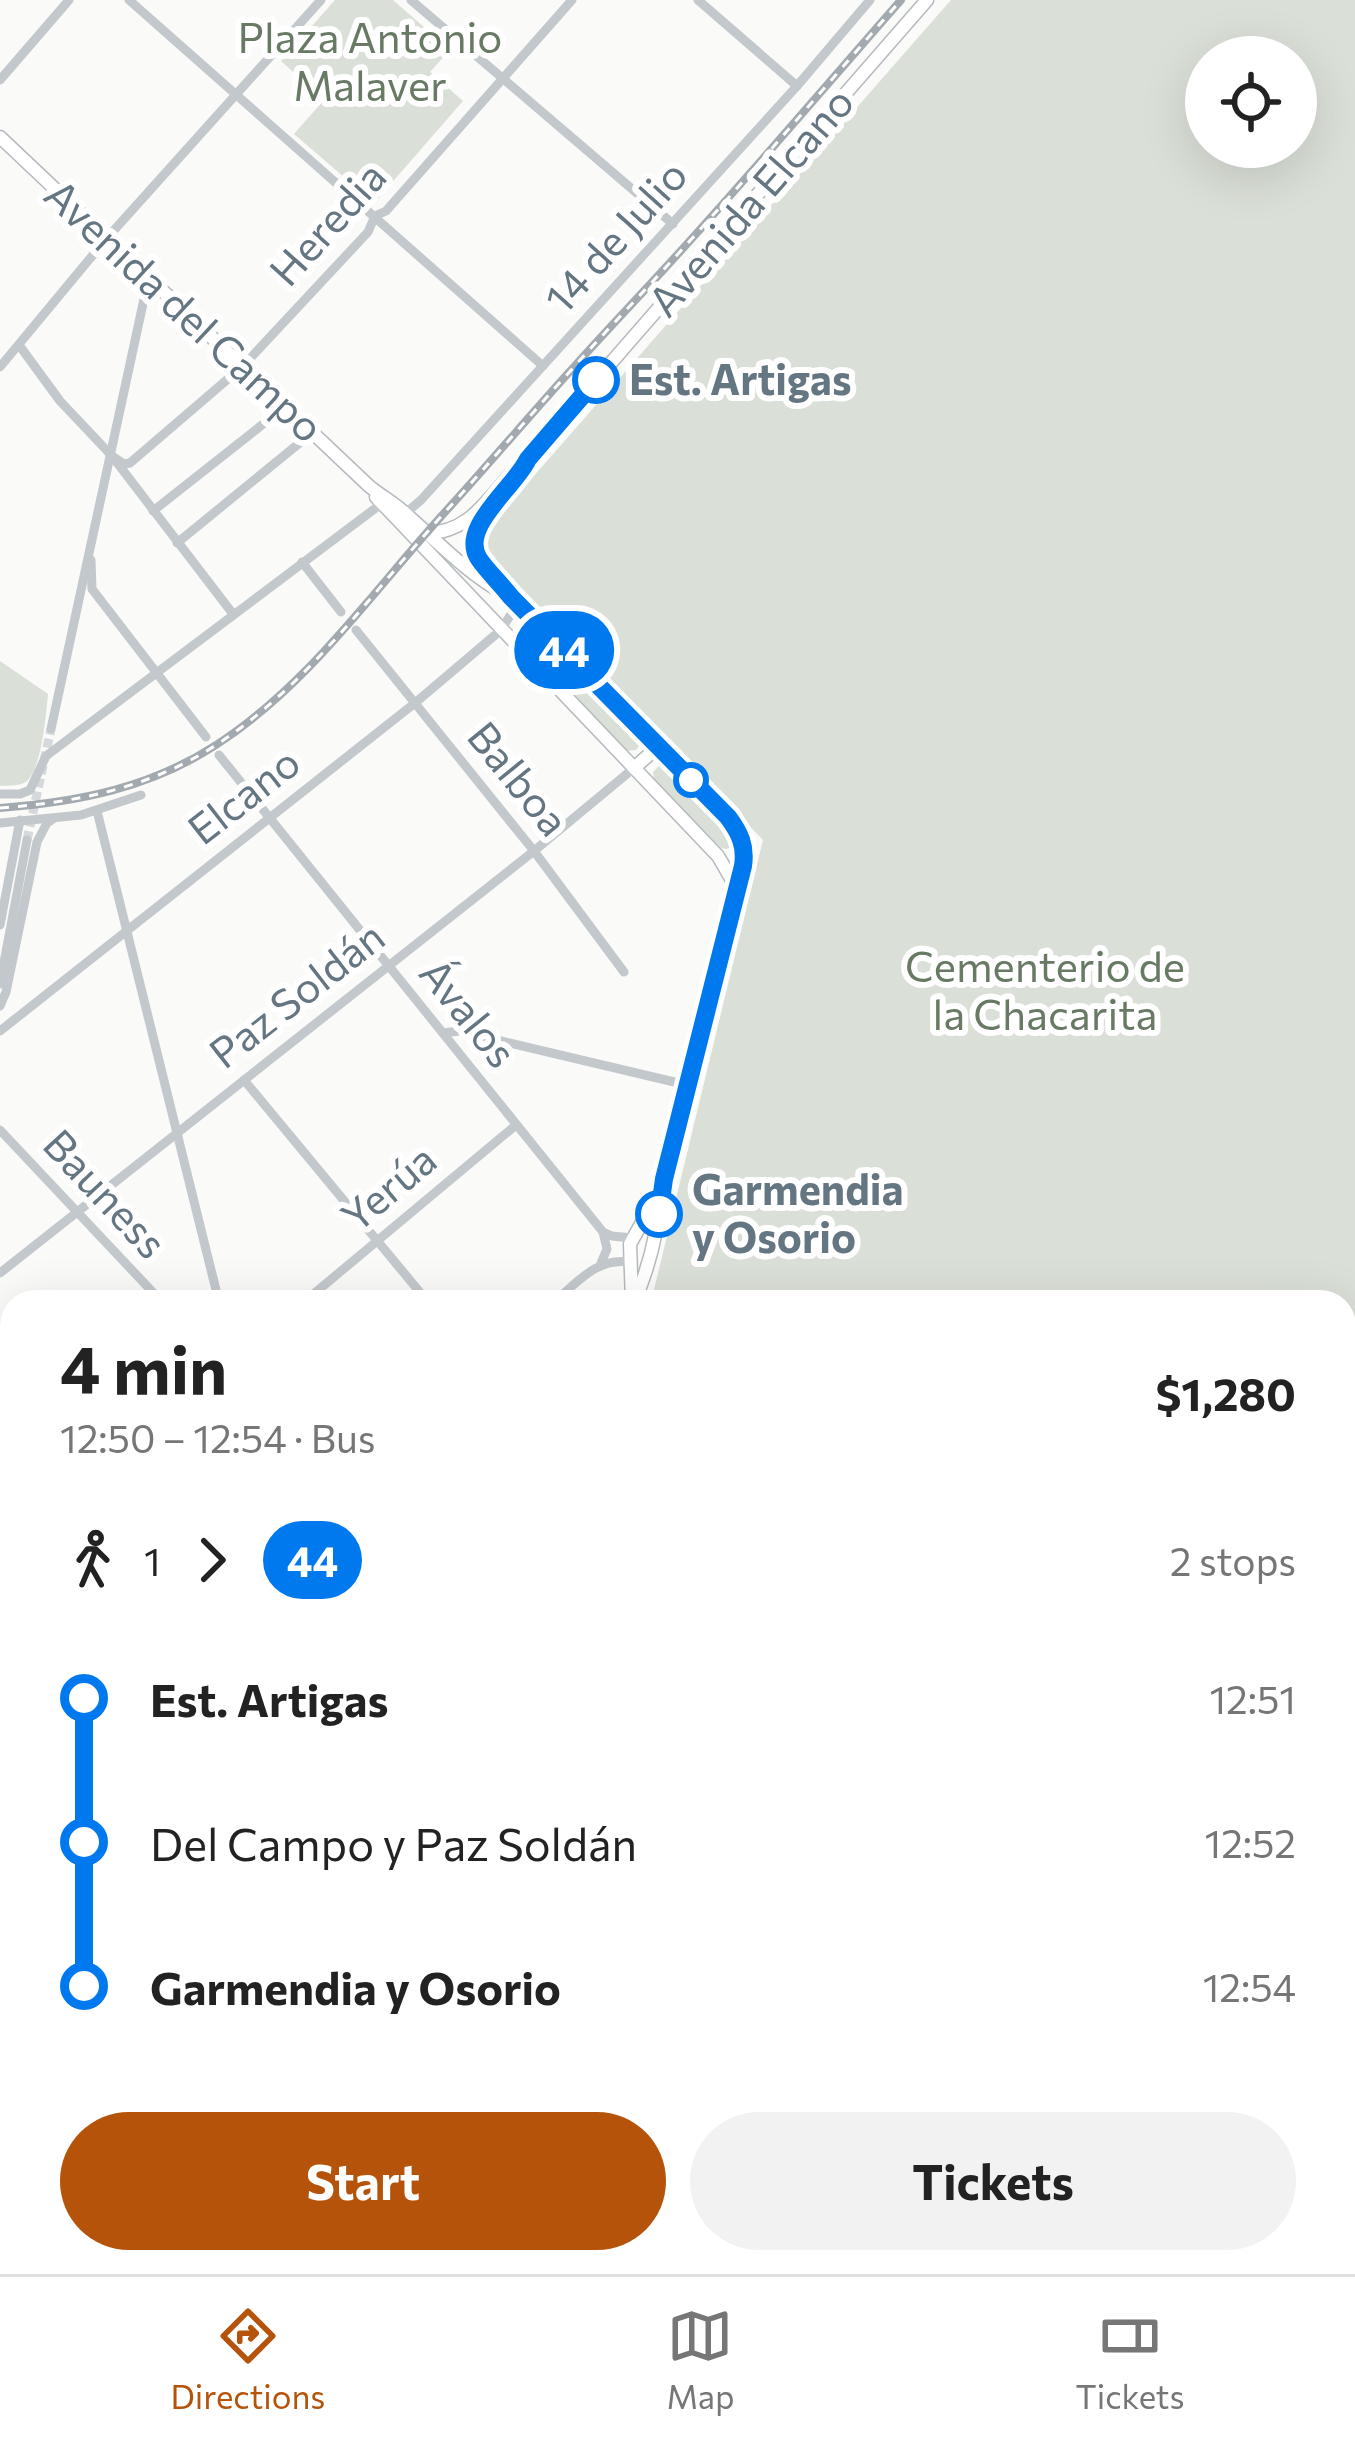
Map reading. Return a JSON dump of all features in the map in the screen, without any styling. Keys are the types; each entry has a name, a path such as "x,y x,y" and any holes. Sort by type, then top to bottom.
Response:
{"main road":[{"name":"Avenida Elcano","path":"454,556 460,537 522,473 528,459 927,0"},
{"name":"Avenida del Campo","path":"0,136 368,487 718,856 736,888"},
{"name":"Avenida del Campo","path":"368,487 406,513 490,586 514,600"},
{"name":"Avenida del Campo","path":"473,526 478,558 514,600 735,826 744,857 736,888"},
{"path":"426,533 473,526"},
{"path":"454,556 455,581"},
{"path":"514,644 519,626 537,623"},
{"path":"634,768 659,746"},
{"path":"637,1290 736,888"},
{"path":"632,1290 628,1262 632,1238 662,1186"},
{"path":"632,1238 644,1237 650,1252"},
{"path":"628,1262 639,1262 650,1252"}],"street":[{"path":"0,80 69,0"},
{"path":"129,0 543,366"},
{"path":"0,367 107,238 321,0"},
{"path":"412,0 673,224"},
{"name":"Heredia","path":"112,456 130,463 243,366 572,0"},
{"path":"698,0 797,86"},
{"name":"14 de Julio","path":"406,513 673,224 870,0"},
{"path":"51,729 144,299 153,281"},
{"path":"19,345 60,401 112,456 233,614"},
{"path":"153,511 286,406"},
{"path":"177,543 313,432"},
{"path":"0,794 20,794 33,787 42,760 51,752 381,504"},
{"path":"90,554 92,589 206,737"},
{"path":"302,562 341,612"},
{"name":"Elcano","path":"0,1030 415,703 501,630 514,600"},
{"name":"Balboa","path":"356,630 534,851 624,972"},
{"name":"Ávalos","path":"219,755 603,1232"},
{"name":"Paz Soldán","path":"0,1273 634,768"},
{"path":"0,823 97,811 141,795"},
{"path":"97,811 215,1290"},
{"path":"0,1006 38,842 53,819"},
{"path":"0,925 20,820"},
{"path":"0,984 27,840"},
{"path":"443,1033 459,1031 687,1084"},
{"path":"244,1081 418,1290"},
{"name":"Yerúa","path":"318,1290 516,1125"},
{"name":"Bauness","path":"0,1130 151,1290"},
{"path":"603,1232 632,1238"},
{"path":"568,1290 601,1263 607,1249 603,1232"},
{"path":"601,1263 628,1262"}],"green space":[{"name":"Plaza Antonio Malaver","path":"335,0 393,0 450,50 430,72 463,101 374,203 294,134 324,100 281,61"},
{"name":"Cementerio de la Chacarita","path":"951,0 1355,0 1355,1290 654,1290 763,840 485,550 484,533"},
{"path":"528,628 535,628 640,736 636,750 625,751 520,642"},
{"path":"0,661 48,694 33,773 22,784 0,786"},
{"path":"659,766 669,767 733,833 732,845 721,848 654,781 653,772"}],"tunnel":[{"path":"27,840 51,729"}],"railway":[{"path":"0,808 85,797 165,772 216,745 281,695 901,0"}],"bus line":[{"name":"44","path":"596,380 484,518 474,545 478,558 511,597 728,817 744,846 659,1214"}],"place":[{"name":"Est. Artigas","path":"596,380"},
{"name":"Garmendia y Osorio","path":"659,1214"}]}
